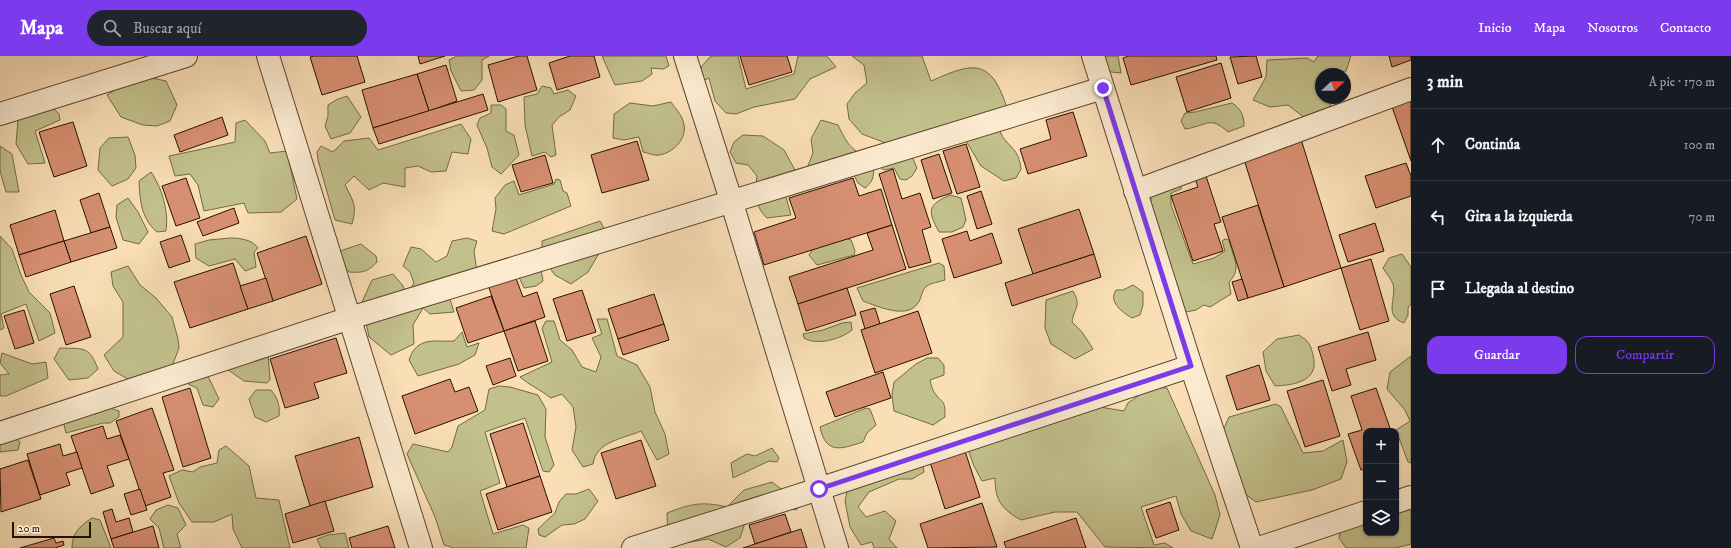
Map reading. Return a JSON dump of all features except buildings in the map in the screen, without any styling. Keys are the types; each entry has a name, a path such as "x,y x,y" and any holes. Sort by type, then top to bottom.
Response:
{"street":[{"path":"0,114 186,56"},
{"path":"268,56 421,548"},
{"path":"685,56 731,200 837,548"},
{"path":"1093,56 1191,366 1252,548"},
{"path":"0,433 350,318 731,200 1103,88"},
{"path":"1135,191 1411,89"},
{"path":"633,548 819,489 1191,366"},
{"path":"1399,501 1411,497"},
{"path":"1259,548 1363,513"}],"shaded area":[{"path":"457,56 489,56 482,60 482,80 474,90 461,91 451,71 449,60"},
{"path":"602,56 666,56 669,66 663,69 651,68 652,74 642,81 615,85"},
{"path":"711,56 738,56 746,89 794,74 798,56 827,56 836,67 810,79 795,99 754,107 736,114 726,113 715,101 709,78 701,82 701,67"},
{"path":"852,56 922,56 931,81 957,71 968,68 977,68 986,71 993,78 1000,89 1006,105 1000,112 891,145 862,134 849,119 847,104 855,93 867,83 864,65"},
{"path":"1100,56 1118,56 1121,73 1111,72 1100,65"},
{"path":"1318,56 1351,56 1347,68 1315,68 1315,104 1331,104 1328,111 1305,118 1288,105 1270,107 1253,100 1266,77 1267,60 1307,58 1314,62"},
{"path":"139,75 166,81 177,105 170,121 157,126 143,125 121,117 107,95"},
{"path":"542,86 551,88 554,94 568,90 576,96 570,110 559,117 552,125 556,155 551,157 545,152 532,156 525,125 524,97 537,94"},
{"path":"347,96 361,117 350,133 331,139 325,126 328,116 328,105"},
{"path":"46,101 59,114 60,120 35,131 45,163 28,164 16,144 18,120 34,104"},
{"path":"671,102 681,116 684,127 682,138 675,148 665,154 653,155 643,152 639,137 624,140 613,138 614,114 630,103 653,106"},
{"path":"1232,103 1241,113 1244,126 1228,132 1222,127 1212,123 1185,129 1181,121 1185,113"},
{"path":"491,105 501,105 506,109 506,131 514,135 519,155 501,174 492,167 487,148 477,125 480,118 491,113"},
{"path":"245,120 265,141 270,153 287,151 297,199 281,212 248,213 244,203 204,211 198,185 190,174 175,176 169,156 235,142 236,123"},
{"path":"821,120 838,125 847,141 854,149 870,156 874,173 869,185 865,188 858,183 854,175 786,197 791,215 767,218 760,209 756,198 757,176 748,165 736,163 730,152 734,142 743,135 763,136 784,150 796,172 807,168 813,153 811,139"},
{"path":"461,124 471,139 468,154 452,152 446,171 431,172 418,166 405,168 405,187 383,183 369,190 354,176 345,185 354,204 352,224 335,220 318,160 317,152 321,146 333,152 344,141 369,138 378,150"},
{"path":"998,126 1004,138 1018,156 1021,169 1016,178 1004,181 981,166 966,141"},
{"path":"128,137 135,155 136,168 128,179 112,186 98,170 100,148 109,138"},
{"path":"0,146 12,154 19,192 6,192 0,171"},
{"path":"911,154 917,168 912,176 906,180 900,179 894,168 884,170 880,167"},
{"path":"151,172 164,200 167,224 166,231 157,232 148,221 142,209 139,181"},
{"path":"556,179 560,180 563,191 567,193 571,206 504,234 492,231 496,209 495,198 505,185 514,181 519,195 554,184"},
{"path":"1146,179 1182,182 1181,189 1171,193 1171,205 1193,264 1214,258 1225,251 1222,241 1225,239 1229,240 1236,267 1233,277 1229,282 1231,294 1210,307 1204,305 1196,310 1186,312 1173,272 1167,261 1158,224 1151,210 1151,197"},
{"path":"950,195 961,198 966,220 963,227 952,232 939,232 931,213 932,209 937,202"},
{"path":"128,198 138,212 148,232 139,244 123,240 116,217 117,205"},
{"path":"600,221 606,232 605,243 588,272 571,284 555,275 542,258 542,241"},
{"path":"835,234 851,240 855,251 854,255 817,265 809,255 819,240"},
{"path":"0,236 12,249 29,292 50,313 55,333 39,341 26,304 1,314 4,328 0,330"},
{"path":"231,238 246,240 256,245 258,248 254,252 256,267 245,271 235,259 209,266 196,258 195,244 209,240"},
{"path":"467,238 477,241 474,251 477,272 448,293 454,312 430,314 423,308 413,325 414,344 391,355 369,337 362,302 372,280 393,274 403,286 406,296 414,283 410,272 403,266 411,247 421,249 436,262 447,256 452,241"},
{"path":"361,244 376,256 377,262 371,268 364,271 349,272 339,262 340,251"},
{"path":"521,254 532,255 541,269 543,281 536,286 524,288 513,264"},
{"path":"1402,254 1411,267 1411,304 1408,308 1408,315 1404,323 1394,316 1392,311 1393,284 1383,268 1389,258"},
{"path":"939,263 944,266 945,280 927,286 918,303 907,311 892,310 863,301 857,288"},
{"path":"128,266 140,285 156,298 172,317 179,348 169,374 131,381 114,371 104,355 123,337 123,302 113,286 111,272"},
{"path":"1133,285 1143,292 1143,305 1140,315 1132,318 1120,310 1117,306 1114,299 1114,294 1116,290 1123,290"},
{"path":"1073,291 1077,300 1077,307 1072,322 1082,332 1093,349 1075,359 1051,344 1045,328 1046,300"},
{"path":"597,319 607,319 617,356 637,365 650,387 655,412 665,434 669,454 657,460 641,431 611,442 599,450 595,456 593,464 583,467 572,450 576,427 573,407 562,394 551,398 520,377 552,362 542,328 546,321 554,321 560,340 572,350 582,367 596,372 601,357 592,338 602,334"},
{"path":"851,322 852,330 835,339 815,341 804,338 803,334 823,330 842,323"},
{"path":"462,332 467,347 479,343 475,355 459,364 418,376 409,360 412,352 417,347 421,344 433,341 454,341"},
{"path":"1299,335 1309,343 1311,348 1314,364 1313,371 1304,380 1298,383 1275,386 1266,371 1263,352 1277,339"},
{"path":"242,342 257,343 268,353 270,380 267,383 244,381 224,367 227,349"},
{"path":"60,348 74,348 88,352 95,361 98,369 88,378 69,380 54,359"},
{"path":"2,353 32,364 46,362 48,378 6,396 0,396 0,375 9,374 0,363"},
{"path":"1411,356 1411,463 1408,462 1399,438 1399,428 1410,421 1405,410 1387,389 1390,372"},
{"path":"927,358 938,358 944,365 944,375 930,380 933,391 944,404 945,411 945,417 933,425 894,411 892,395 894,382 916,364"},
{"path":"206,372 219,399 213,407 203,405 197,388 188,384 193,377"},
{"path":"499,386 510,387 538,395 546,409 545,437 554,465 549,472 543,471 525,418 485,432 500,483 480,491 493,534 523,525 529,528 526,548 454,548 444,545 435,517 407,454 413,444 448,452 452,447 458,426 485,410 489,389"},
{"path":"1151,387 1167,388 1215,495 1220,515 1212,539 1191,531 1181,514 1176,496 1141,507 1154,545 1165,543 1173,548 1105,547 1077,512 1055,512 1021,520 1014,516 1004,508 998,498 996,493 995,478 982,481 974,466 967,447 1082,404 1124,411 1128,403"},
{"path":"256,390 271,390 278,402 279,416 266,422 255,417 249,399"},
{"path":"1276,404 1281,407 1303,453 1323,451 1343,440 1347,462 1341,479 1312,490 1256,502 1238,489 1221,435 1229,417"},
{"path":"104,406 119,411 119,417 110,423 103,423 66,433 63,421 69,413 96,414"},
{"path":"866,408 870,409 876,425 867,433 863,442 848,447 836,448 830,446 826,442 820,427"},
{"path":"3,423 20,442 18,450 0,452 0,426"},
{"path":"226,446 249,466 256,498 279,500 290,548 242,548 233,529 232,514 214,522 192,522 179,503 169,476 182,470 193,472 200,467 217,463 219,450"},
{"path":"772,448 779,458 777,462 769,461 733,478 731,463 747,454 755,456"},
{"path":"878,461 912,470 919,466 923,466 924,472 912,479 899,479 869,492 858,507 866,517 885,511 896,521 889,539 897,548 874,548 872,542 861,545 850,527 845,501 851,473 864,462"},
{"path":"772,482 796,500 799,507 796,510 788,508 746,520 740,538 726,547 708,539 685,543 668,541 667,513 682,507 696,504 711,504 727,507 744,490"},
{"path":"589,489 598,501 585,519 574,524 562,525 545,537 539,535 538,529 555,513 559,502 566,494 576,494"},
{"path":"1399,502 1411,507 1411,544 1395,548 1346,548 1339,538 1343,519 1363,505 1363,536 1399,536"},
{"path":"168,505 178,508 186,525 177,534 181,548 164,548 159,528 150,519 156,510"},
{"path":"92,518 100,520 111,548 72,548 75,534"},
{"path":"345,533 349,548 321,548 317,539 328,535"}],"route":[{"path":"819,489 1191,366 1103,88"}]}
